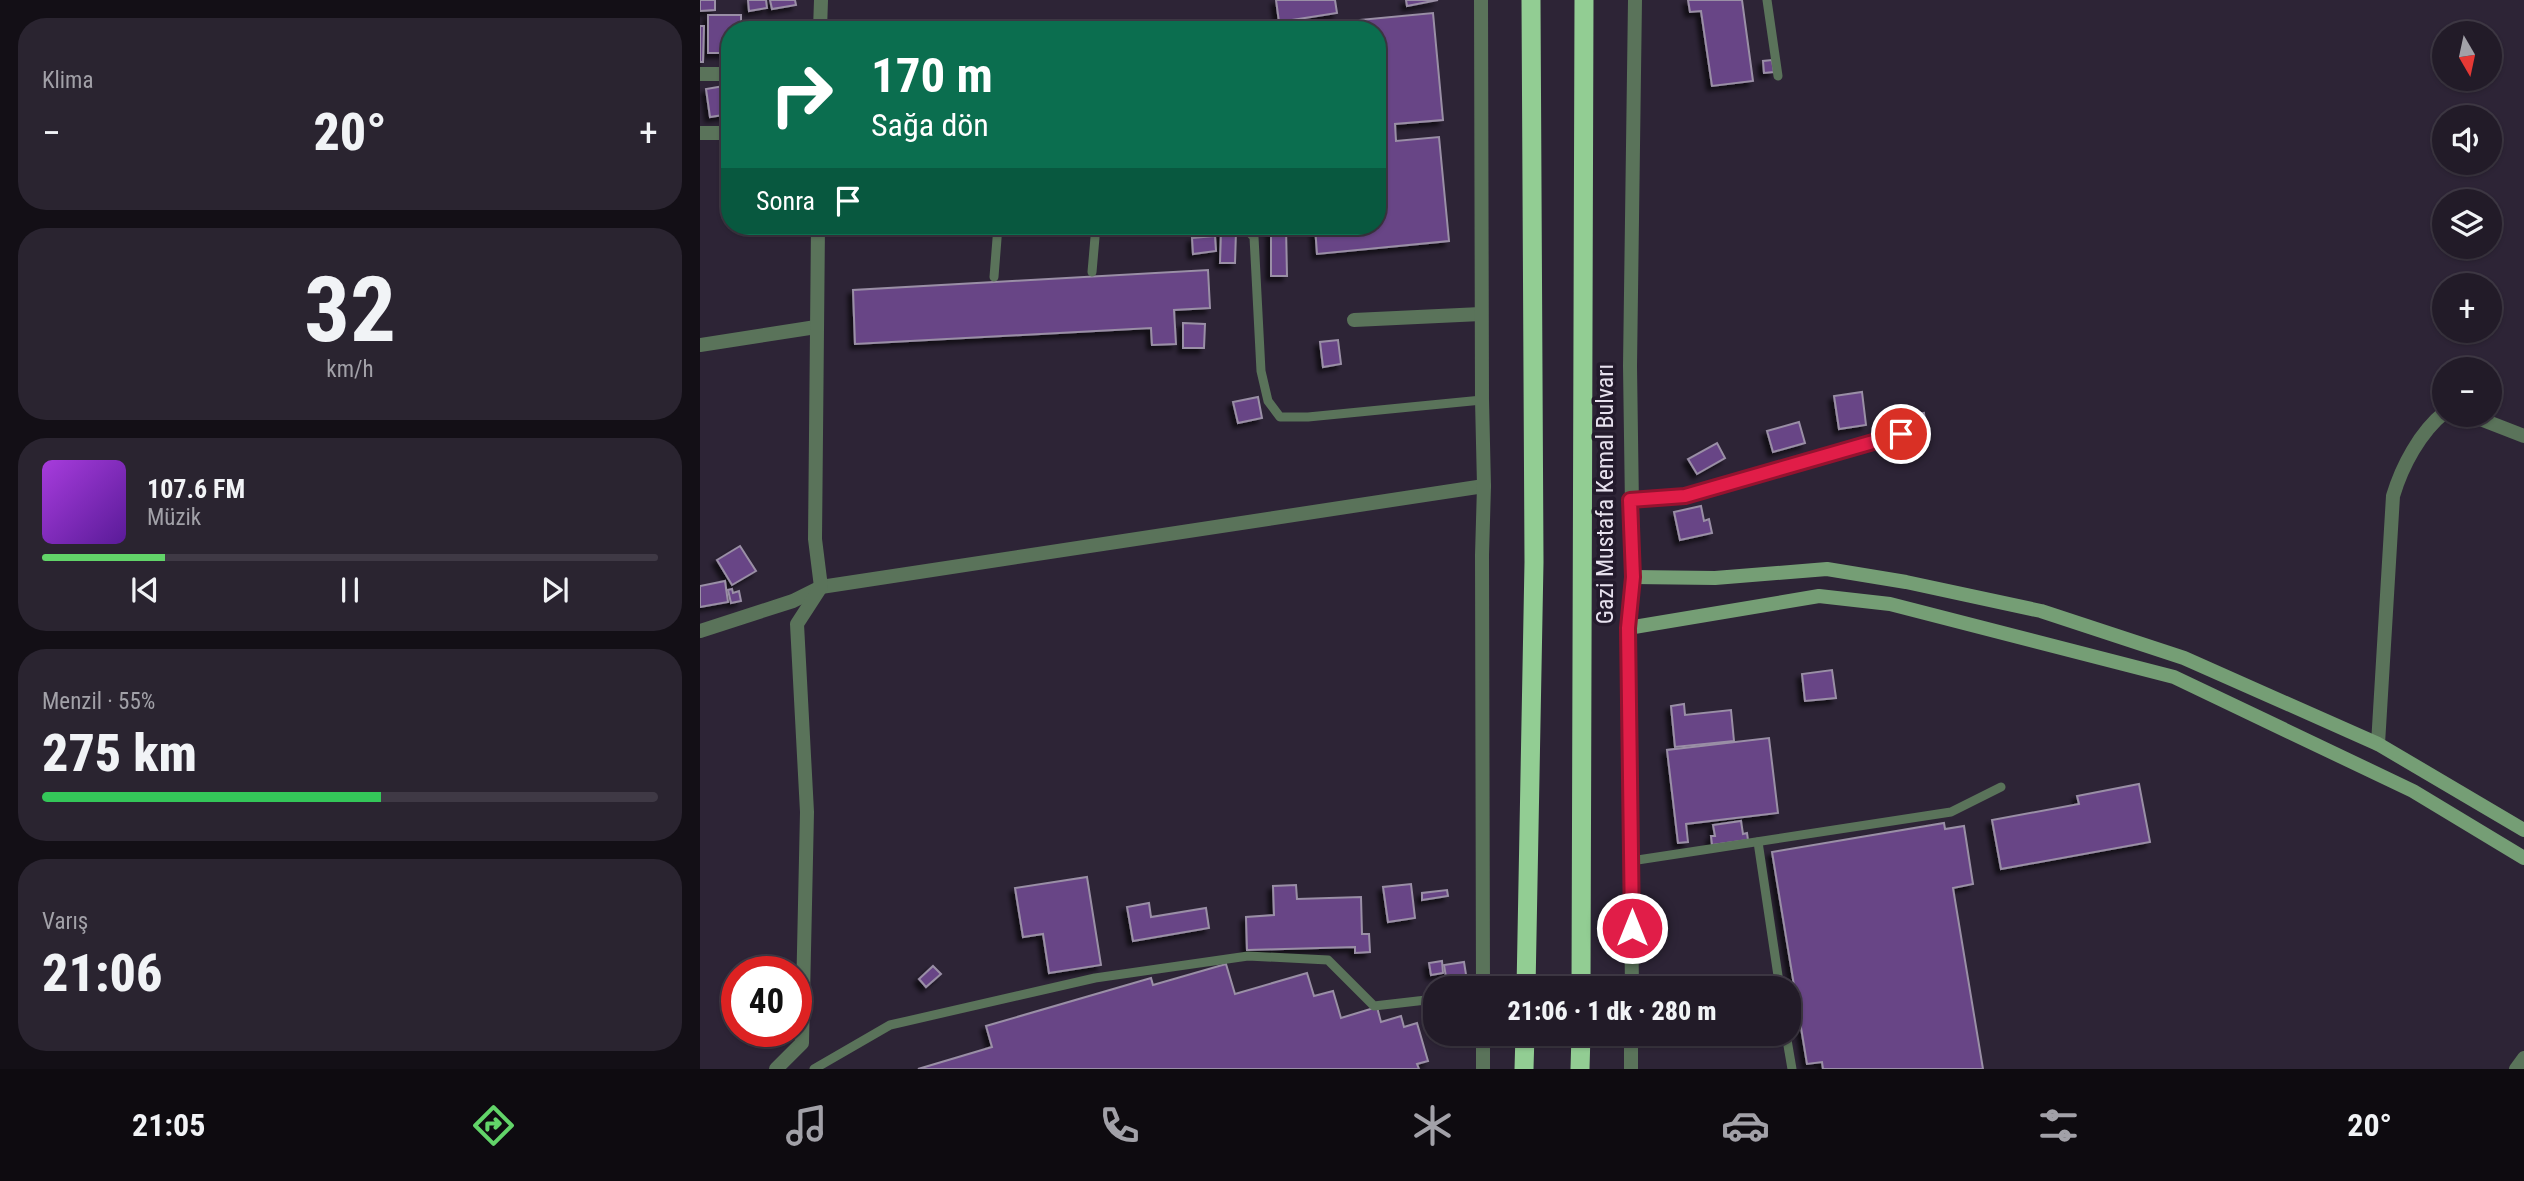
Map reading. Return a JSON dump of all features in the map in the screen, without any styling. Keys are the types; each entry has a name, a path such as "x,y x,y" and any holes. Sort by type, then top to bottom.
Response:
{"highway":[{"path":"1526,976 1534,562 1531,0"},
{"name":"Gazi Mustafa Kemal Bulvarı","path":"1581,976 1584,0"},
{"path":"1524,1069 1525,1046"},
{"path":"1580,1069 1581,1046"}],"main road":[{"path":"1633,577 1716,578 1827,569 1906,582 2041,611 2184,659 2378,744 2524,830"},
{"path":"1628,628 1819,596 1890,604 2174,677 2413,791 2524,858"}],"street":[{"path":"820,21 821,0"},
{"path":"1481,0 1481,314 1485,486 1482,555 1483,976"},
{"name":"Gazi Mustafa Kemal Bulvarı","path":"1632,976 1628,628 1633,577 1630,500 1639,1"},
{"path":"700,74 721,74"},
{"path":"700,133 721,133"},
{"path":"776,1069 802,1043 807,812 797,624 821,587 814,539 817,235"},
{"path":"1354,320 1481,314"},
{"path":"700,345 816,327"},
{"path":"2378,744 2393,496 2399,478 2425,432 2432,425"},
{"path":"2501,427 2524,436"},
{"path":"700,631 793,601 821,587 1485,486"},
{"path":"1483,1046 1483,1069"},
{"path":"1631,1046 1631,1069"},
{"path":"2516,1069 2524,1058"}],"lane":[{"path":"1767,0 1778,76"},
{"path":"994,277 997,235"},
{"path":"1092,272 1095,235"},
{"path":"1252,235 1261,371 1268,401 1280,417 1308,417 1482,400"},
{"path":"1630,500 1685,496 1901,434"},
{"path":"1631,861 1951,812 2000,787"},
{"path":"1758,842 1778,976"},
{"path":"814,1069 890,1025 1095,978 1248,956 1328,960 1374,1006 1423,1000"},
{"path":"1788,1046 1792,1069"}],"building":[{"path":"700,0 715,0 715,10 700,11"},
{"path":"748,0 766,0 767,8 749,11"},
{"path":"770,0 795,0 796,5 772,9"},
{"path":"1276,0 1335,0 1337,13 1279,21"},
{"path":"1406,0 1438,0 1407,6"},
{"path":"1688,0 1742,0 1753,81 1712,86 1701,11 1690,12"},
{"path":"1433,13 1443,120 1395,124 1396,141 1439,137 1449,241 1317,254 1316,235 1386,235 1386,21 1349,21"},
{"path":"708,15 741,15 741,21 721,21 721,53 708,53"},
{"path":"700,26 704,26 703,62 700,62"},
{"path":"1772,60 1774,72 1764,73 1763,61"},
{"path":"721,86 721,115 710,117 706,89"},
{"path":"1221,235 1236,235 1235,263 1220,263"},
{"path":"1271,235 1286,235 1287,276 1271,276"},
{"path":"1215,236 1216,251 1193,254 1192,238"},
{"path":"1208,270 1210,308 1174,310 1176,344 1152,345 1151,328 855,344 853,290"},
{"path":"1183,323 1205,324 1204,348 1183,348"},
{"path":"1338,340 1341,364 1323,367 1320,342"},
{"path":"1862,392 1866,425 1839,429 1834,396"},
{"path":"1258,397 1262,418 1238,423 1233,402"},
{"path":"1924,413 1925,421 1898,425 1897,417"},
{"path":"1799,422 1805,443 1773,452 1767,431"},
{"path":"1717,443 1725,458 1697,474 1688,459"},
{"path":"1701,506 1704,521 1709,519 1712,533 1680,540 1674,512"},
{"path":"740,546 756,571 732,585 717,560"},
{"path":"725,581 728,602 700,607 700,586"},
{"path":"732,589 733,593 739,591 741,601 731,603 728,590"},
{"path":"1832,670 1836,698 1805,701 1802,674"},
{"path":"1684,704 1685,715 1731,710 1734,741 1675,747 1671,706"},
{"path":"1769,738 1778,813 1686,824 1688,842 1678,843 1667,750"},
{"path":"2139,784 2150,842 2001,869 1992,820 2079,804 2077,796"},
{"path":"1741,821 1743,834 1747,833 1748,840 1712,845 1711,836 1715,836 1713,825"},
{"path":"1944,823 1945,829 1964,826 1973,884 1953,888 1983,1069 1823,1069 1822,1062 1807,1064 1801,1028 1801,976 1792,976 1772,852"},
{"path":"1087,877 1101,965 1049,973 1043,934 1023,937 1015,888"},
{"path":"1411,884 1415,918 1388,922 1383,887"},
{"path":"1296,885 1297,899 1361,897 1362,934 1369,934 1370,952 1355,953 1355,947 1247,950 1246,917 1274,915 1273,886"},
{"path":"1447,890 1448,896 1422,900 1422,893"},
{"path":"1149,903 1151,917 1206,908 1209,928 1133,941 1127,907"},
{"path":"1442,961 1443,973 1431,975 1429,963"},
{"path":"1464,962 1466,976 1446,976 1444,965"},
{"path":"1226,964 1235,994 1307,973 1314,996 1333,991 1341,1018 1377,1007 1381,1022 1401,1016 1404,1027 1417,1023 1428,1061 1417,1064 1419,1069 918,1069 992,1047 986,1026 1151,978 1153,985"},
{"path":"933,966 941,974 926,987 919,979"}],"route":[{"path":"1632,928 1628,628 1633,577 1630,500 1685,496 1901,434"}]}
